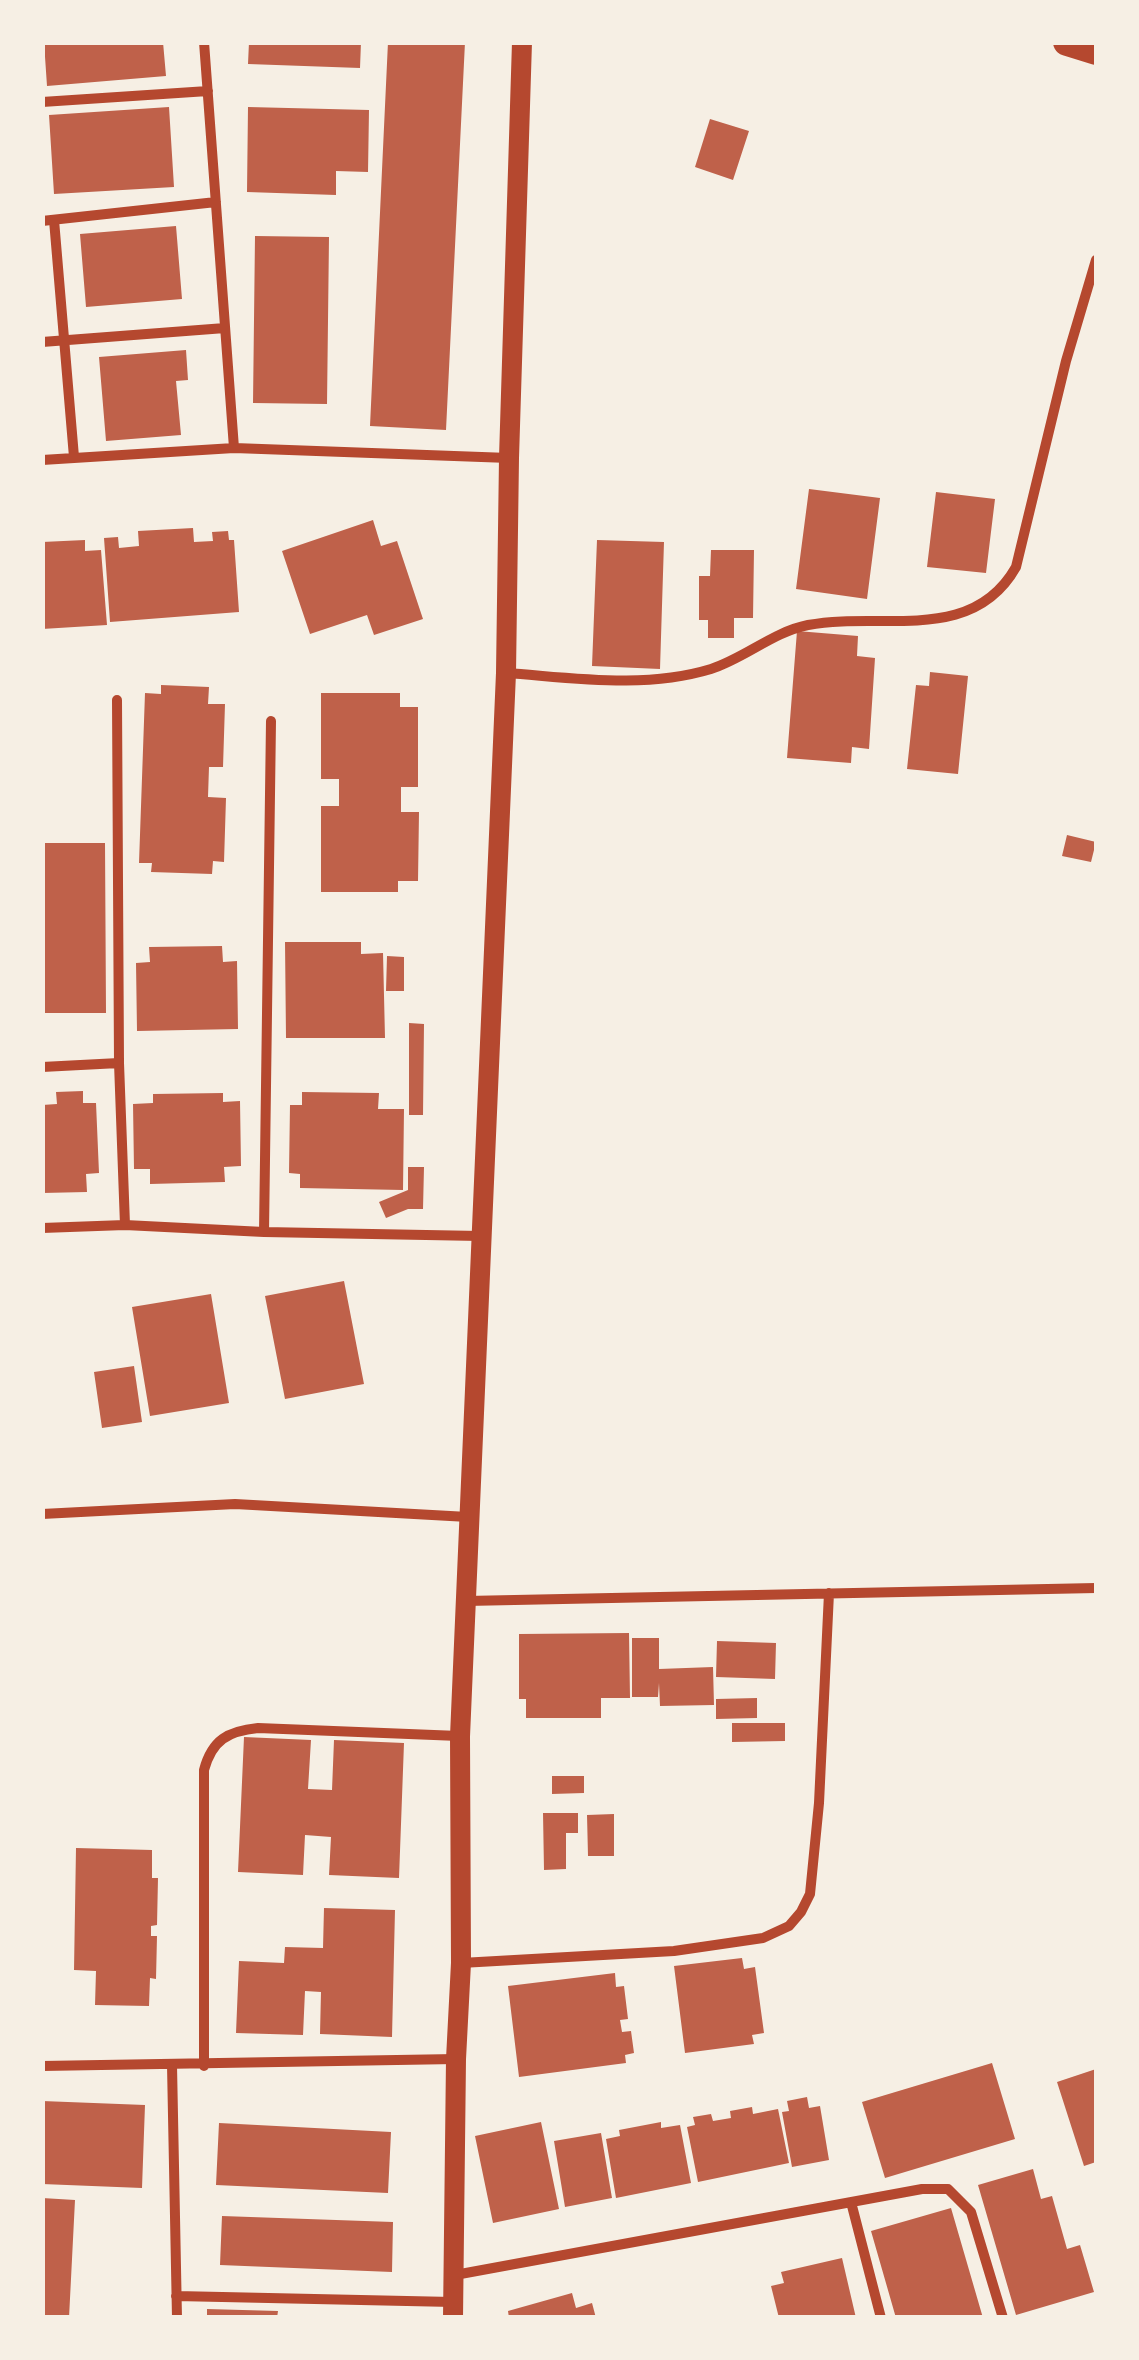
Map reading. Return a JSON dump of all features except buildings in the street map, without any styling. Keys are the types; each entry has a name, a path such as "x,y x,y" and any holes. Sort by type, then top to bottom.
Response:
{"highway":[{"path":"1067,42 1096,51"}],"main road":[{"path":"453,2310 461,1963 460,1736 506,673 508,458 522,42"}],"street":[{"path":"204,42 234,448"},
{"path":"42,102 208,91"},
{"path":"74,457 48,220 216,202"},
{"path":"506,673 619,682 684,676 716,667 801,626 941,618 986,603 1004,588 1016,567 1066,361 1096,260"},
{"path":"42,342 226,328"},
{"path":"42,460 234,448 508,458"},
{"path":"117,700 119,1063 125,1225"},
{"path":"264,1232 272,721"},
{"path":"42,1068 119,1063"},
{"path":"42,1228 125,1225 480,1236"},
{"path":"42,1514 236,1504 468,1517"},
{"path":"465,1601 1096,1588"},
{"path":"461,1963 674,1951 762,1938 788,1926 810,1894 830,1594"},
{"path":"204,2066 204,1770 209,1750 220,1738 237,1730 258,1728 460,1736"},
{"path":"42,2066 456,2060"},
{"path":"172,2065 177,2318"},
{"path":"455,2275 922,2189 948,2189 972,2212 1003,2318"},
{"path":"851,2202 881,2318"},
{"path":"176,2296 453,2310"}]}
